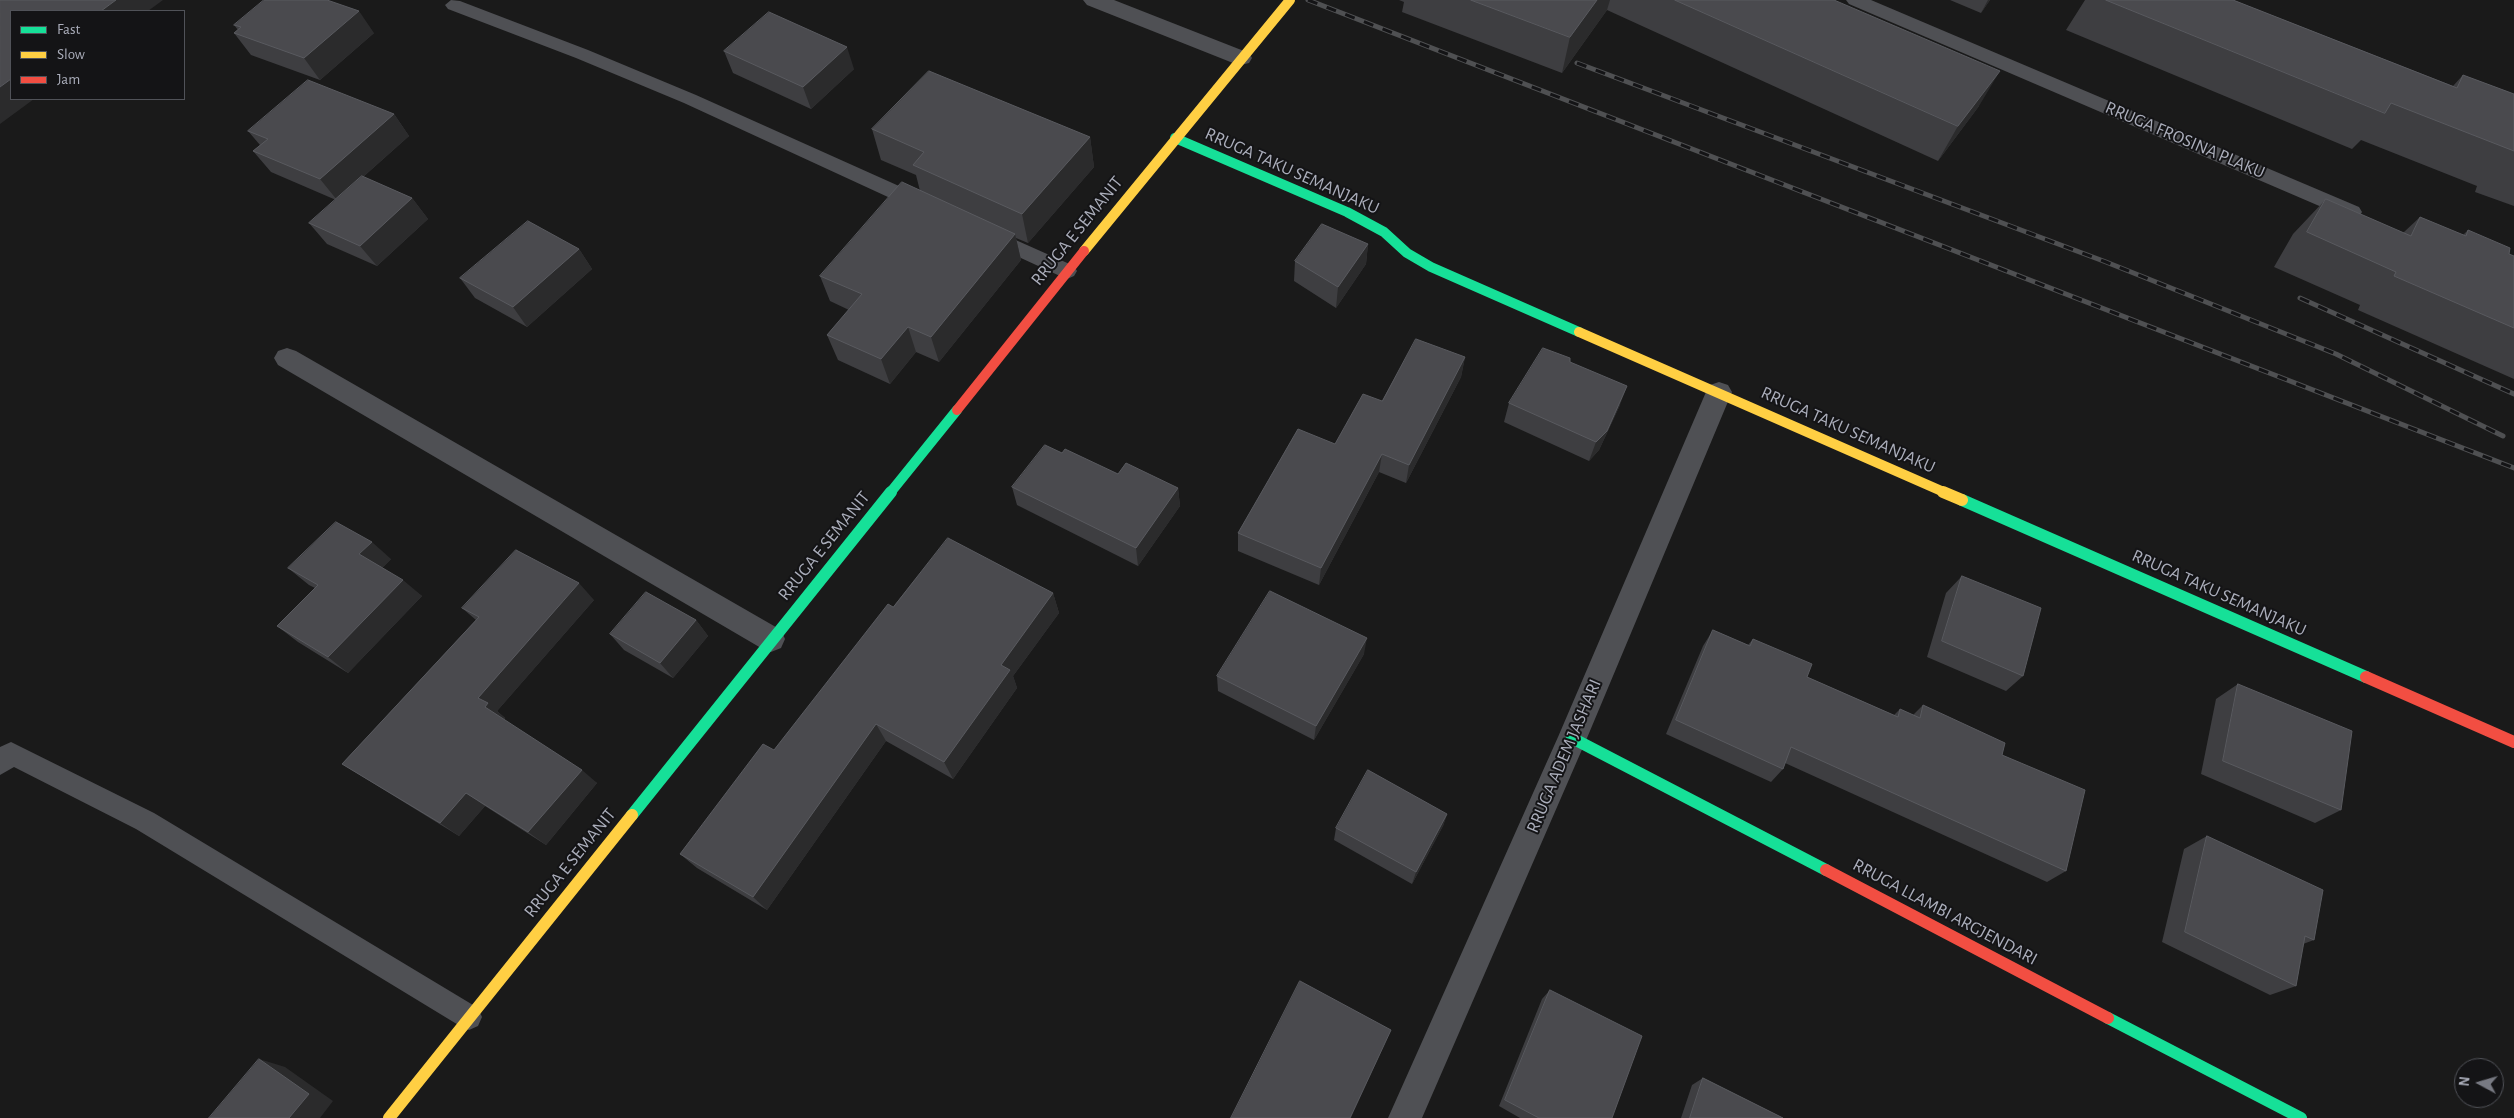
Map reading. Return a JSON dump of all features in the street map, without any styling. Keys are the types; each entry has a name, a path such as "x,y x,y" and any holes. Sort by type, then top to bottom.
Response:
{"street":[{"path":"1094,0 1241,58"},
{"name":"RRUGA E SEMANIT","path":"389,1118 1067,271 1290,0"},
{"name":"RRUGA TAKU SEMANJAKU","path":"1175,138 1347,212 1384,232 1407,253 1431,267 2514,742"},
{"path":"288,358 772,639"},
{"name":"RRUGA ADEM JASHARI","path":"1405,1118 1572,738 1719,392"},
{"name":"RRUGA LLAMBI ARGJENDARI","path":"1572,738 2301,1118"}],"lane":[{"name":"RRUGA FROSINA PLAKU","path":"1855,0 2367,218"},
{"path":"454,5 690,99 942,214"},
{"path":"977,230 1067,271"},
{"path":"0,764 11,753 145,822 469,1017"}],"building":[{"path":"0,0 116,0 102,10 10,10 10,80 0,87"},
{"path":"264,0 327,0 359,11 304,58 234,33 241,27 234,25"},
{"path":"1471,0 1597,0 1570,37"},
{"path":"1675,0 1834,0 2000,71 1958,126"},
{"path":"2106,0 2233,0 2457,88 2463,75 2514,94 2514,151 2391,103 2385,113"},
{"path":"769,12 847,47 803,87 724,51"},
{"path":"929,71 1090,137 1022,214 913,165 924,152 872,129"},
{"path":"308,80 394,114 320,179 253,151 268,139 248,131"},
{"path":"362,176 412,198 360,246 309,223"},
{"path":"902,182 1015,234 931,337 908,327 881,359 827,335 862,294 820,276"},
{"path":"2326,199 2411,236 2420,217 2466,236 2468,230 2510,248 2509,254 2514,256 2514,328 2394,276 2396,272 2307,232"},
{"path":"528,221 579,249 513,307 460,278"},
{"path":"1322,224 1368,244 1338,287 1295,261"},
{"path":"1416,339 1465,357 1409,465 1382,454 1321,568 1238,533 1298,429 1335,444 1363,394 1382,401"},
{"path":"1543,348 1570,358 1570,362 1627,386 1607,431 1596,442 1509,403"},
{"path":"1045,445 1062,453 1065,449 1118,474 1126,463 1178,488 1136,548 1012,487"},
{"path":"336,522 372,542 359,554 403,580 328,657 277,626 318,585 288,568"},
{"path":"948,538 1053,593 1001,665 1010,670 944,762 876,724 753,897 680,854 763,744 774,750 888,604 893,607"},
{"path":"516,550 579,583 478,698 488,703 485,707 582,770 528,832 466,793 440,823 342,764 479,617 462,608"},
{"path":"1962,576 2041,608 2023,676 1942,641"},
{"path":"1270,591 1367,638 1316,726 1217,676"},
{"path":"646,592 696,620 660,663 610,634"},
{"path":"1713,630 1750,646 1753,639 1812,664 1807,677 1898,717 1900,709 1920,718 1923,705 2005,743 2002,755 2085,790 2066,871 1791,747 1783,769 1676,720"},
{"path":"2238,684 2352,731 2341,810 2223,761"},
{"path":"1368,770 1447,814 1416,872 1336,828"},
{"path":"2207,836 2323,890 2314,940 2305,936 2296,986 2185,932"},
{"path":"1300,981 1391,1030 1350,1118 1231,1118"},
{"path":"1550,990 1642,1036 1612,1118 1539,1118 1505,1100"},
{"path":"259,1059 309,1094 289,1118 209,1118"},
{"path":"1703,1078 1783,1118 1690,1118"}],"railway":[{"path":"1308,0 2514,468"},
{"path":"1577,63 2106,262 2336,354 2503,436"},
{"path":"2300,298 2514,394"}],"traffic: fast":[{"path":"1175,138 1347,212 1384,232 1407,253 1431,267 1579,332"},
{"path":"632,815 957,410"},
{"path":"1962,500 2366,677"},
{"path":"1572,738 1826,870"},
{"path":"2108,1018 2301,1118"}],"traffic: slow":[{"path":"1084,251 1290,0"},
{"path":"1579,332 1962,500"},
{"path":"389,1118 632,815"}],"traffic: jam":[{"path":"957,410 1084,251"},
{"path":"2366,677 2514,742"},
{"path":"1826,870 2108,1018"}]}
